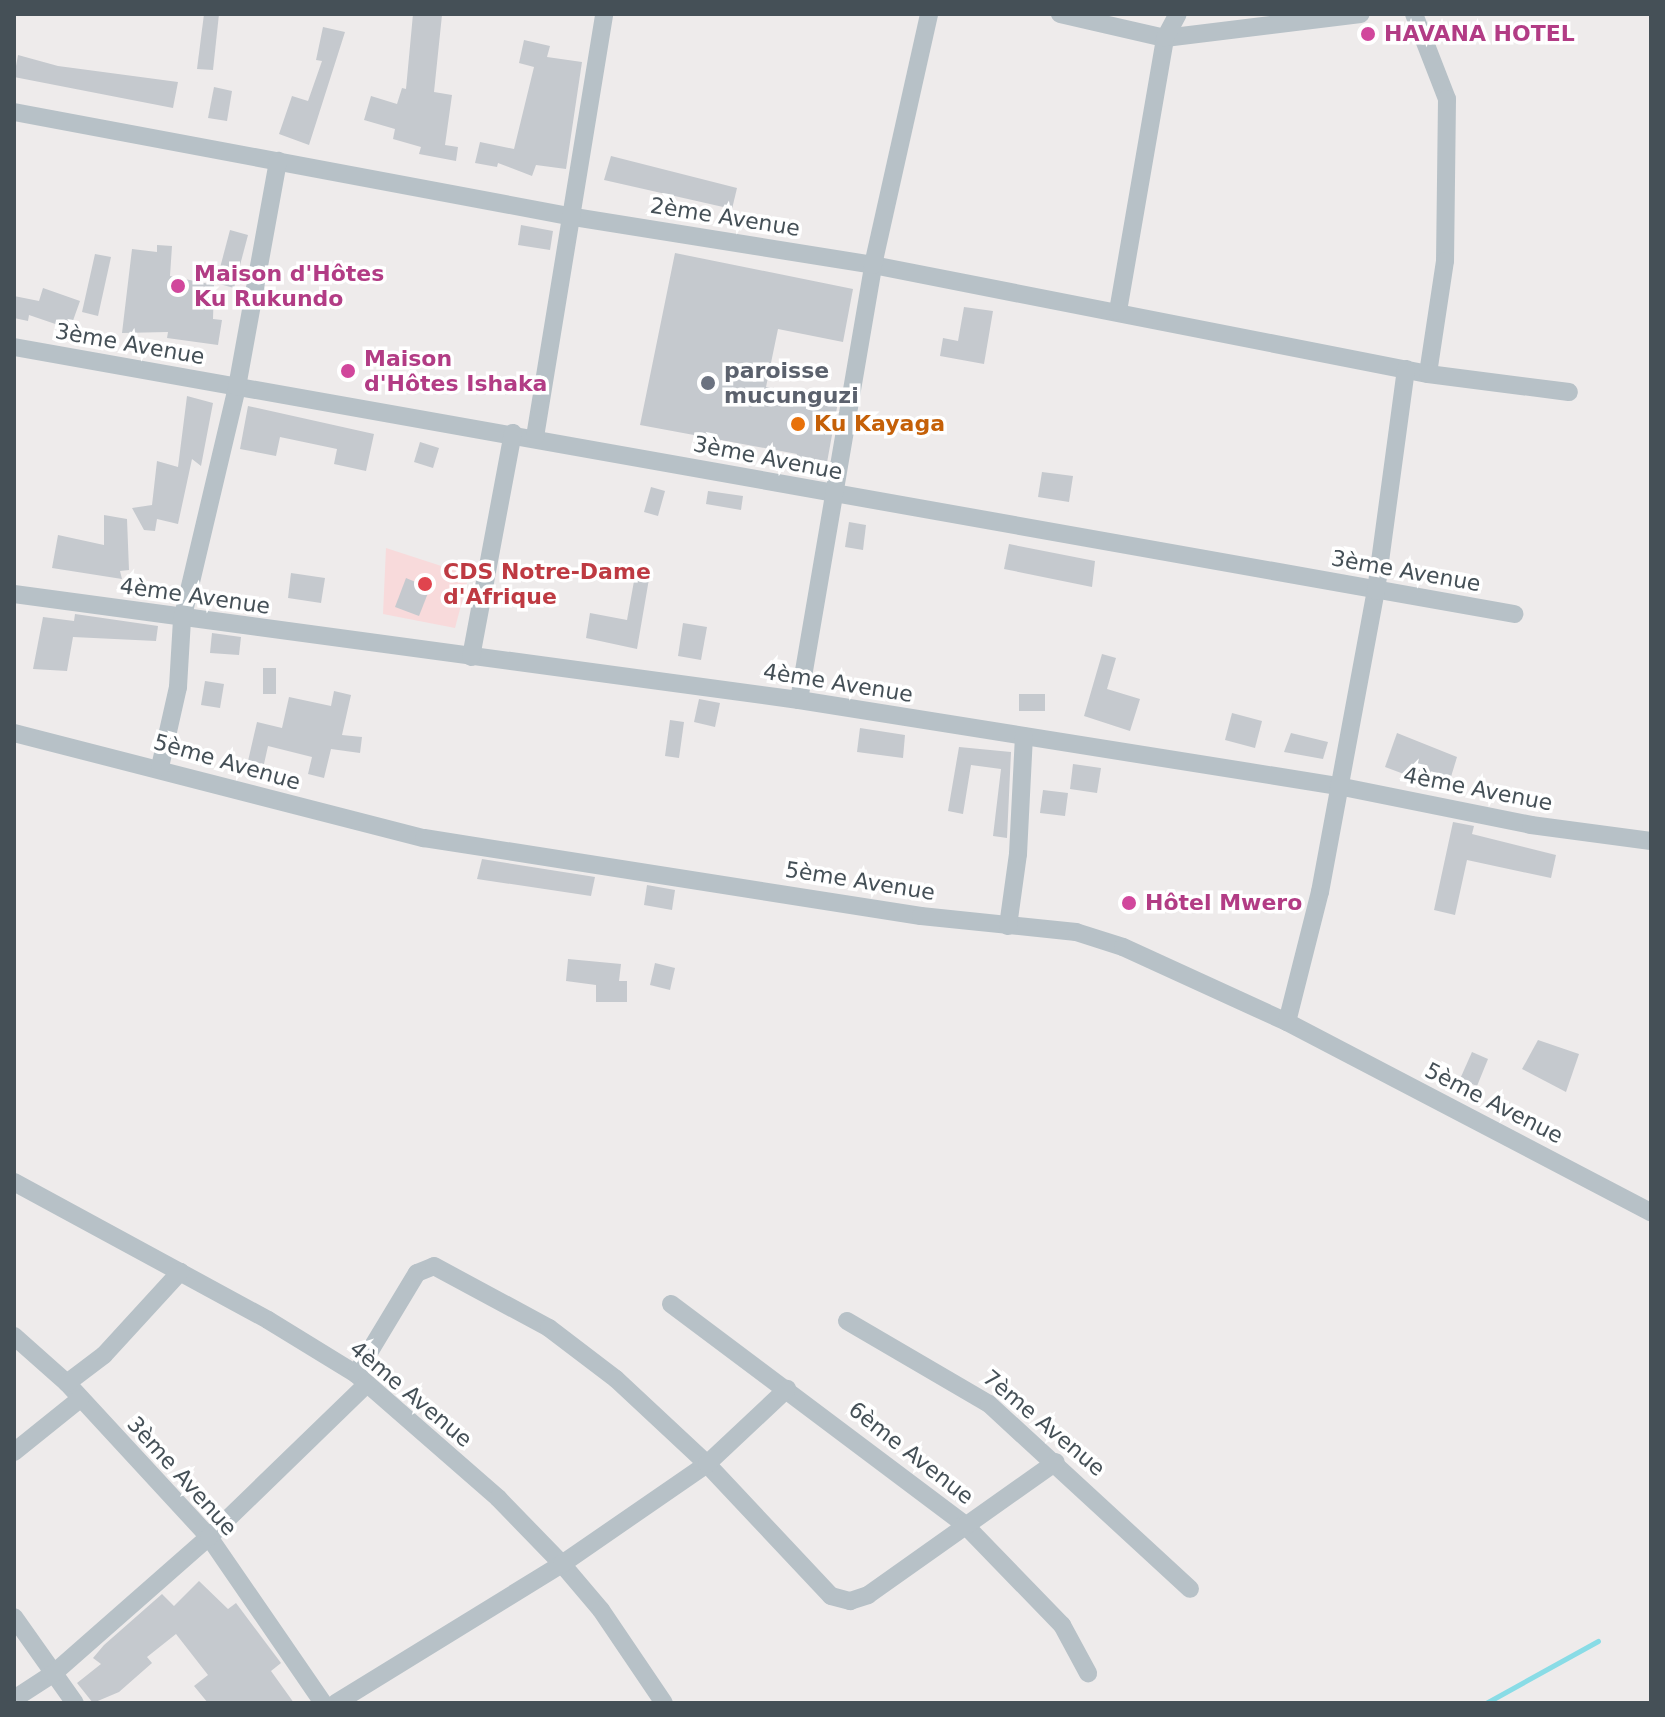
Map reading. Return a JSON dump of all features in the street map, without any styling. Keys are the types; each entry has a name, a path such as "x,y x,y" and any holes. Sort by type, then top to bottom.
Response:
{"street":[{"path":"535,437 574,217 604,14"},
{"path":"799,700 831,494 873,265 929,14"},
{"path":"1060,14 1165,38 1361,14"},
{"path":"1118,311 1165,38 1178,14"},
{"path":"1414,14 1447,99 1445,261 1428,374"},
{"name":"2ème Avenue","path":"14,112 574,217 873,265 1428,374 1569,392"},
{"path":"160,767 178,687 182,620 237,387 278,161"},
{"name":"3ème Avenue","path":"14,347 513,433 831,494 1514,614"},
{"path":"1287,1022 1320,892 1376,591 1406,369"},
{"path":"471,657 513,433"},
{"name":"4ème Avenue","path":"14,594 182,620 799,700 1338,786 1531,825 1651,841"},
{"name":"5ème Avenue","path":"14,733 160,767 353,823 424,838 1008,926 1076,932 1123,947 1287,1022 1651,1212"},
{"path":"1008,926 1018,854 1024,736"},
{"name":"4ème Avenue","path":"15,1182 180,1272 362,1379 498,1498 562,1564 601,1610 664,1703"},
{"path":"14,1699 54,1673 209,1537 362,1379 422,1267 434,1266 549,1328 616,1379 707,1464 831,1596 850,1601 868,1595 964,1524 1056,1462"},
{"path":"67,1383 104,1355 180,1272"},
{"name":"6ème Avenue","path":"671,1304 964,1524 1062,1625 1088,1673"},
{"name":"7ème Avenue","path":"847,1321 989,1404 1056,1462 1190,1589"},
{"name":"3ème Avenue","path":"14,1336 67,1383 209,1537 323,1703"},
{"path":"336,1703 562,1564 707,1464 787,1389"},
{"path":"14,1452 80,1399"},
{"path":"14,1617 75,1703"}],"shaded area":[{"name":"CDS Notre-Dame d'Afrique","path":"386,548 469,575 455,628 383,614"}],"building":[{"path":"204,14 219,14 213,70 197,69"},
{"path":"413,14 442,15 434,92 452,95 445,145 458,147 456,161 419,154 421,147 393,139 395,129 364,120 371,96 397,104 402,88 406,89"},
{"path":"323,27 345,32 309,145 279,134 292,96 308,101 322,61 316,60"},
{"path":"524,40 550,46 547,57 582,62 566,169 536,165 532,176 498,163 497,167 475,163 480,142 514,149 534,67 519,63"},
{"path":"18,55 58,66 178,82 173,108 14,77"},
{"path":"214,87 232,91 227,121 208,118"},
{"path":"611,156 737,188 732,209 604,180"},
{"path":"521,225 553,231 550,250 518,245"},
{"path":"230,230 248,235 234,288 216,283"},
{"path":"157,245 172,246 170,276 214,285 213,319 222,320 218,345 167,338 168,332 122,333 132,249 157,252"},
{"name":"paroisse mucunguzi","path":"675,253 853,289 843,342 778,329 766,387 838,402 826,468 795,462 797,454 640,425"},
{"path":"95,254 111,257 98,316 82,312"},
{"path":"43,288 80,301 70,329 29,315 28,321 14,318 14,296 39,301"},
{"path":"964,307 993,311 984,364 940,356 943,338 958,341"},
{"path":"187,396 213,403 201,466 192,459 178,524 157,519 155,531 144,530 132,508 152,505 157,461 178,467"},
{"path":"248,406 374,434 366,471 334,464 337,449 280,437 276,456 240,449"},
{"path":"420,442 439,448 433,468 414,462"},
{"path":"1042,472 1073,476 1069,502 1038,497"},
{"path":"651,487 665,491 658,516 644,512"},
{"path":"708,491 743,496 741,510 706,504"},
{"path":"104,515 127,519 129,570 120,571 122,579 52,568 58,535 104,545"},
{"path":"849,522 866,525 863,550 845,547"},
{"path":"1009,544 1095,561 1092,587 1004,569"},
{"path":"636,570 650,573 637,649 586,638 590,613 627,620"},
{"path":"291,573 325,578 321,603 288,598"},
{"path":"406,578 430,588 419,616 395,607"},
{"path":"75,614 158,626 156,641 73,637 67,671 33,669 43,617 74,621"},
{"path":"683,623 707,627 701,660 678,656"},
{"path":"212,633 241,637 239,655 210,653"},
{"path":"1102,654 1116,658 1107,689 1140,699 1130,731 1084,716"},
{"path":"263,668 276,668 276,694 263,694"},
{"path":"205,681 224,684 220,708 201,705"},
{"path":"334,691 351,695 342,735 362,737 360,753 331,749 324,778 308,774 312,757 268,746 264,764 248,761 257,722 282,728 289,697 331,706"},
{"path":"1019,694 1045,694 1045,711 1019,711"},
{"path":"699,699 720,703 715,727 694,722"},
{"path":"1232,713 1262,721 1255,748 1225,740"},
{"path":"670,720 684,722 679,758 665,756"},
{"path":"860,728 905,735 903,758 857,752"},
{"path":"1291,733 1328,742 1323,759 1284,752"},
{"path":"1397,733 1457,757 1447,790 1385,767"},
{"path":"959,747 1011,752 1007,838 993,836 1001,769 971,765 963,814 948,811"},
{"path":"1073,764 1101,768 1097,793 1070,789"},
{"path":"1043,790 1068,793 1065,816 1040,813"},
{"path":"1453,822 1474,826 1472,834 1556,855 1551,878 1467,860 1455,915 1434,910"},
{"path":"482,859 595,877 591,896 477,879"},
{"path":"647,885 675,890 672,910 644,905"},
{"path":"568,959 621,964 619,981 627,981 627,1002 596,1002 596,985 566,981"},
{"path":"655,963 675,968 670,990 650,985"},
{"path":"1538,1040 1579,1054 1566,1092 1522,1069"},
{"path":"1472,1052 1488,1059 1477,1086 1460,1079"},
{"path":"199,1581 228,1609 236,1603 281,1663 271,1671 294,1703 208,1703 194,1686 208,1675 176,1634 147,1657 152,1663 119,1692 93,1703 77,1683 101,1664 93,1658 104,1645 162,1594 174,1606"}],"waterway":[{"path":"1486,1703 1598,1641"}],"place":[{"name":"HAVANA HOTEL","path":"1368,34"},
{"name":"Maison d'Hôtes Ku Rukundo","path":"178,286"},
{"name":"Maison d'Hôtes Ishaka","path":"348,371"},
{"name":"paroisse mucunguzi","path":"708,383"},
{"name":"Ku Kayaga","path":"798,424"},
{"name":"CDS Notre-Dame d'Afrique","path":"425,584"},
{"name":"Hôtel Mwero","path":"1129,903"}]}
